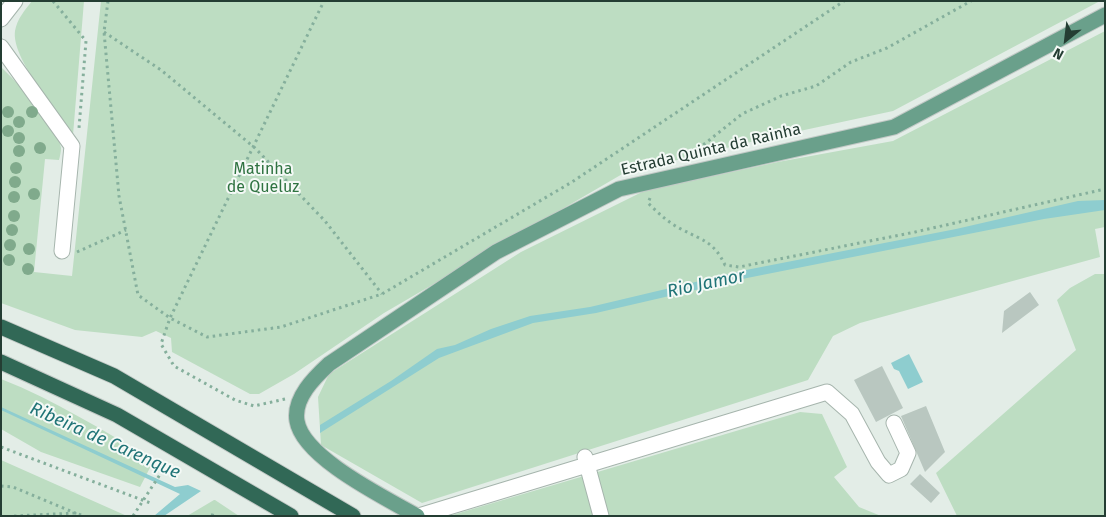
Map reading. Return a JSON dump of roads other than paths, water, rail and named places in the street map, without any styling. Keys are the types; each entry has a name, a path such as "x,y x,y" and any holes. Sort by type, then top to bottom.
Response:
{"highway":[{"path":"2,327 114,376 353,516"},
{"path":"1,362 117,415 291,516"}],"main road":[{"name":"Estrada Quinta da Rainha","path":"418,516 352,480 308,445 297,421 303,396 311,381 329,364 496,252 619,188 894,127 1105,16"}],"street":[{"path":"1,19 15,1"},
{"path":"1,47 72,146 62,251"},
{"path":"418,516 586,461 827,392 852,414 878,462 889,474 902,469 908,453 894,423"},
{"path":"586,461 601,516"}],"water":[{"name":"Rio Jamor","path":"1105,200 1105,210 1044,219 747,278 596,313 533,323 439,358 320,433 320,425 391,381 437,349 455,345 491,329 530,316 590,307 746,270 956,229 1078,201"},
{"path":"909,354 923,382 908,389 899,371 894,369 891,363"},
{"path":"1,407 175,487 188,485 201,491 164,516 154,516 180,494 1,410"}],"park label":[{"name":"Matinha de Queluz","path":"263,179"}],"water label":[{"name":"Ribeira de Carenque","path":"105,441"}]}
